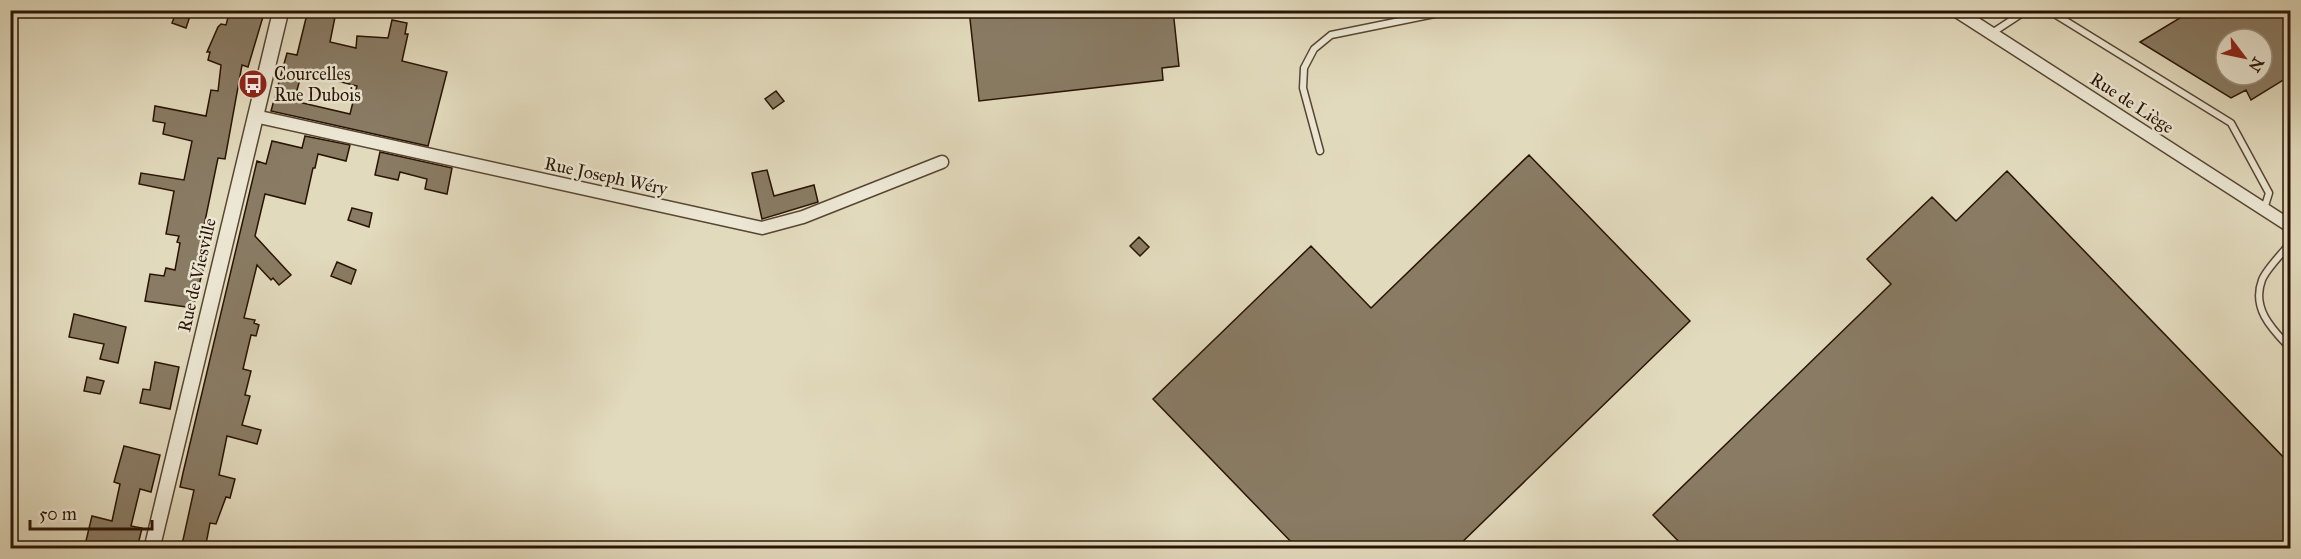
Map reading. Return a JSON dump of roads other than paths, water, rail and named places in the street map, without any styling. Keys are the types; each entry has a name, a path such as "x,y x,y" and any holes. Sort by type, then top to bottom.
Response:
{"street":[{"name":"Rue de Viesville","path":"152,549 281,10"},
{"name":"Rue de Liège","path":"1955,10 2290,226"},
{"name":"Rue Joseph Wéry","path":"255,116 762,228 803,217 942,162"}],"lane":[{"path":"1320,151 1303,88 1304,68 1314,49 1331,35 1454,10"},
{"path":"1991,33 2027,10"},
{"path":"2048,10 2231,123 2269,193 2264,209"},
{"path":"2290,243 2262,280 2259,307 2271,328 2290,348"}],"place":[{"name":"Courcelles Rue Dubois","path":"253,84"}]}
